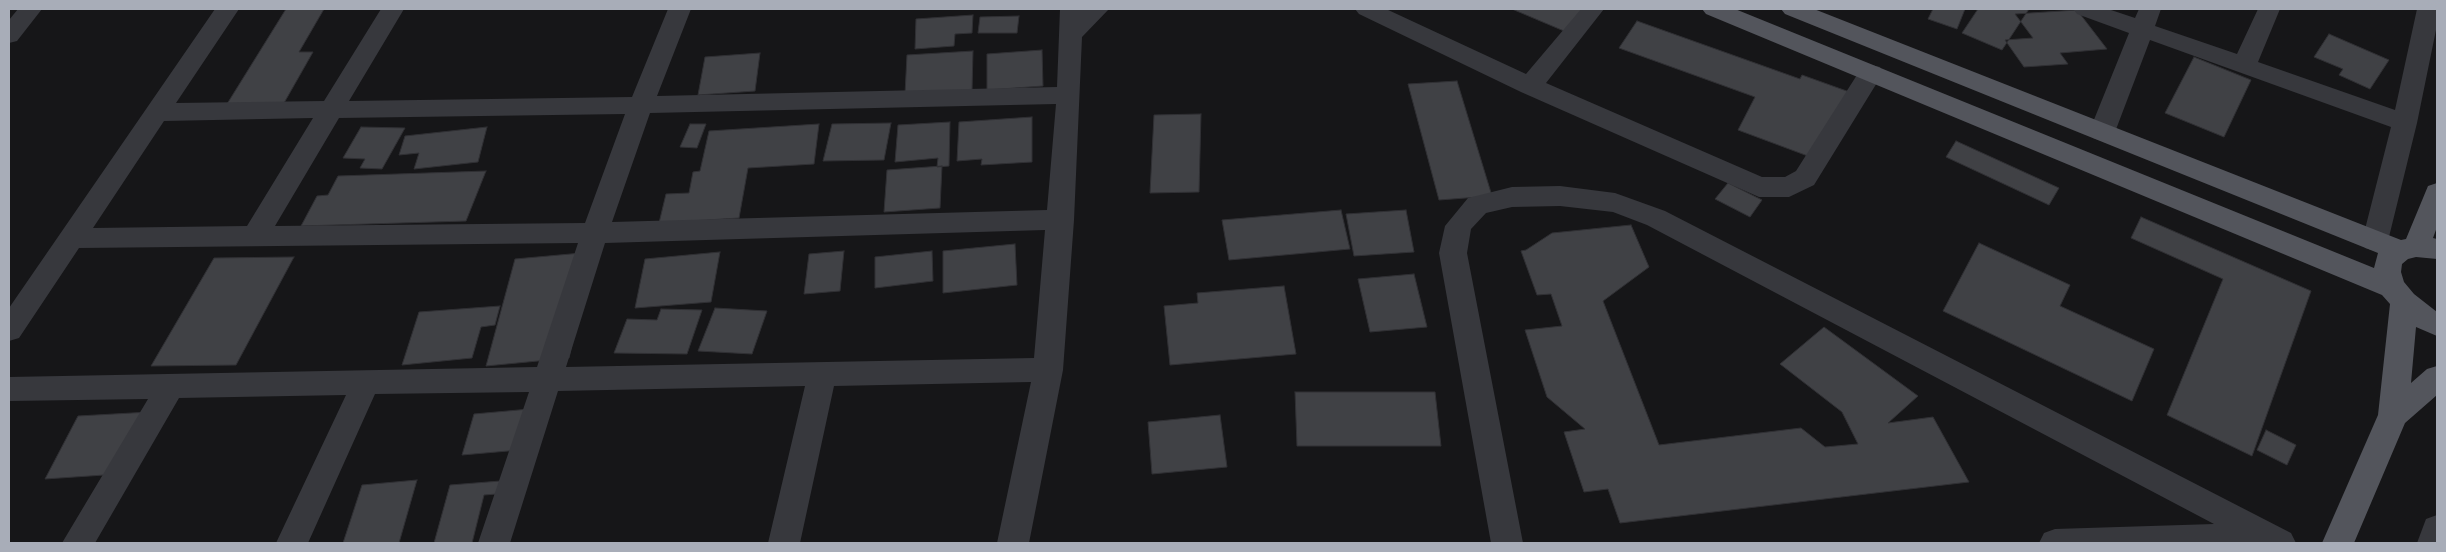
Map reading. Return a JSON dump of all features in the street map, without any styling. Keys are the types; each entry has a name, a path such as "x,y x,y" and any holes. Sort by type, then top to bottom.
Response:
{"main road":[{"path":"1714,9 2398,294 2422,316 2437,325"},
{"path":"1793,9 2102,132 2407,247"},
{"path":"2338,543 2393,416 2398,294 2387,272 2390,259 2407,247 2437,194"},
{"path":"2393,416 2437,378"}],"street":[{"path":"9,35 30,9"},
{"path":"9,330 227,9"},
{"path":"255,236 392,9"},
{"path":"494,543 546,379 596,233 641,105 679,9"},
{"path":"1013,543 1048,370 1061,220 1069,95 1071,21 1098,9"},
{"path":"1366,9 1530,86 1759,187 1789,187 1805,178 1871,73"},
{"path":"1530,86 1593,9"},
{"path":"2085,9 2146,19 2244,66 2405,123"},
{"path":"2244,66 2269,9"},
{"path":"2407,247 2405,123 2429,9"},
{"path":"2102,132 2146,19"},
{"path":"158,112 641,105 1069,95"},
{"path":"1507,543 1453,253 1458,226 1477,205 1512,197 1560,196 1615,203 1656,218 2273,540"},
{"path":"72,238 596,233 1061,220"},
{"path":"9,389 1048,370"},
{"path":"784,543 822,374"},
{"path":"292,543 366,382"},
{"path":"78,543 172,386"},
{"path":"2433,543 2437,529"},
{"path":"2055,543 2273,540"}],"building":[{"path":"286,9 324,9 299,52 313,52 284,103 227,104"},
{"path":"1512,9 1583,9 1564,31"},
{"path":"1933,9 1965,9 1957,29 1928,19"},
{"path":"1978,9 2029,9 2002,50 1962,33"},
{"path":"2077,10 2107,49 2060,53 2068,64 2024,67 2005,40 2033,38 2015,14"},
{"path":"973,15 972,33 955,34 954,46 915,49 916,19"},
{"path":"1019,16 1017,33 978,33 980,17"},
{"path":"1637,21 1800,79 1802,75 1855,94 1824,162 1738,130 1755,97 1619,48"},
{"path":"2329,34 2389,60 2370,89 2339,75 2343,69 2314,57"},
{"path":"1042,50 1043,86 987,90 987,54"},
{"path":"973,51 972,91 905,94 907,55"},
{"path":"760,53 755,91 698,95 705,57"},
{"path":"2194,57 2251,80 2224,137 2165,113"},
{"path":"1457,81 1492,196 1439,200 1408,84"},
{"path":"1201,114 1199,192 1150,193 1154,115"},
{"path":"1032,117 1032,162 981,165 982,159 957,161 959,122"},
{"path":"950,122 949,166 937,167 938,158 895,162 898,125"},
{"path":"891,123 884,160 823,161 832,124"},
{"path":"690,124 706,124 697,148 680,147"},
{"path":"819,124 814,164 748,168 739,218 659,223 666,194 689,193 693,172 700,171 709,131"},
{"path":"361,127 405,128 382,169 360,168 365,159 343,158"},
{"path":"487,127 478,162 414,169 419,153 399,155 405,136"},
{"path":"1956,141 2059,188 2049,205 1946,157"},
{"path":"942,166 940,208 884,212 887,170"},
{"path":"486,171 466,221 301,226 317,196 328,195 338,176"},
{"path":"1728,183 1762,200 1750,217 1715,199"},
{"path":"1341,210 1350,249 1229,260 1222,220"},
{"path":"1406,210 1414,252 1354,256 1346,214"},
{"path":"2141,217 2311,291 2252,456 2167,415 2223,279 2131,238"},
{"path":"1631,225 1649,267 1603,301 1659,445 1801,428 1825,447 1858,444 1842,412 1780,364 1824,327 1918,396 1888,423 1933,417 1969,482 1620,523 1608,489 1584,492 1564,432 1585,429 1547,397 1525,330 1562,326 1551,294 1537,295 1521,251 1526,250 1552,233"},
{"path":"1979,243 2070,285 2060,306 2154,349 2132,401 1943,311"},
{"path":"1015,244 1017,285 943,293 943,251"},
{"path":"844,251 840,291 804,294 809,254"},
{"path":"932,251 933,281 875,288 875,257"},
{"path":"593,252 569,358 486,366 515,259"},
{"path":"720,252 711,302 635,308 645,259"},
{"path":"294,257 236,365 151,366 214,258"},
{"path":"1414,274 1427,327 1370,332 1358,279"},
{"path":"1284,286 1296,354 1170,365 1164,306 1198,303 1197,293"},
{"path":"500,306 495,325 481,327 472,358 402,365 419,312"},
{"path":"715,308 767,311 752,354 698,351"},
{"path":"661,309 702,310 687,354 614,353 627,319 657,320"},
{"path":"1295,392 1435,392 1441,446 1297,446"},
{"path":"541,408 531,449 462,455 474,414"},
{"path":"150,412 119,474 45,479 78,416"},
{"path":"1220,415 1227,467 1152,474 1148,422"},
{"path":"2266,430 2296,445 2287,465 2257,450"},
{"path":"417,480 399,543 343,543 362,485"},
{"path":"513,480 510,493 484,495 472,543 434,543 450,485"}]}
